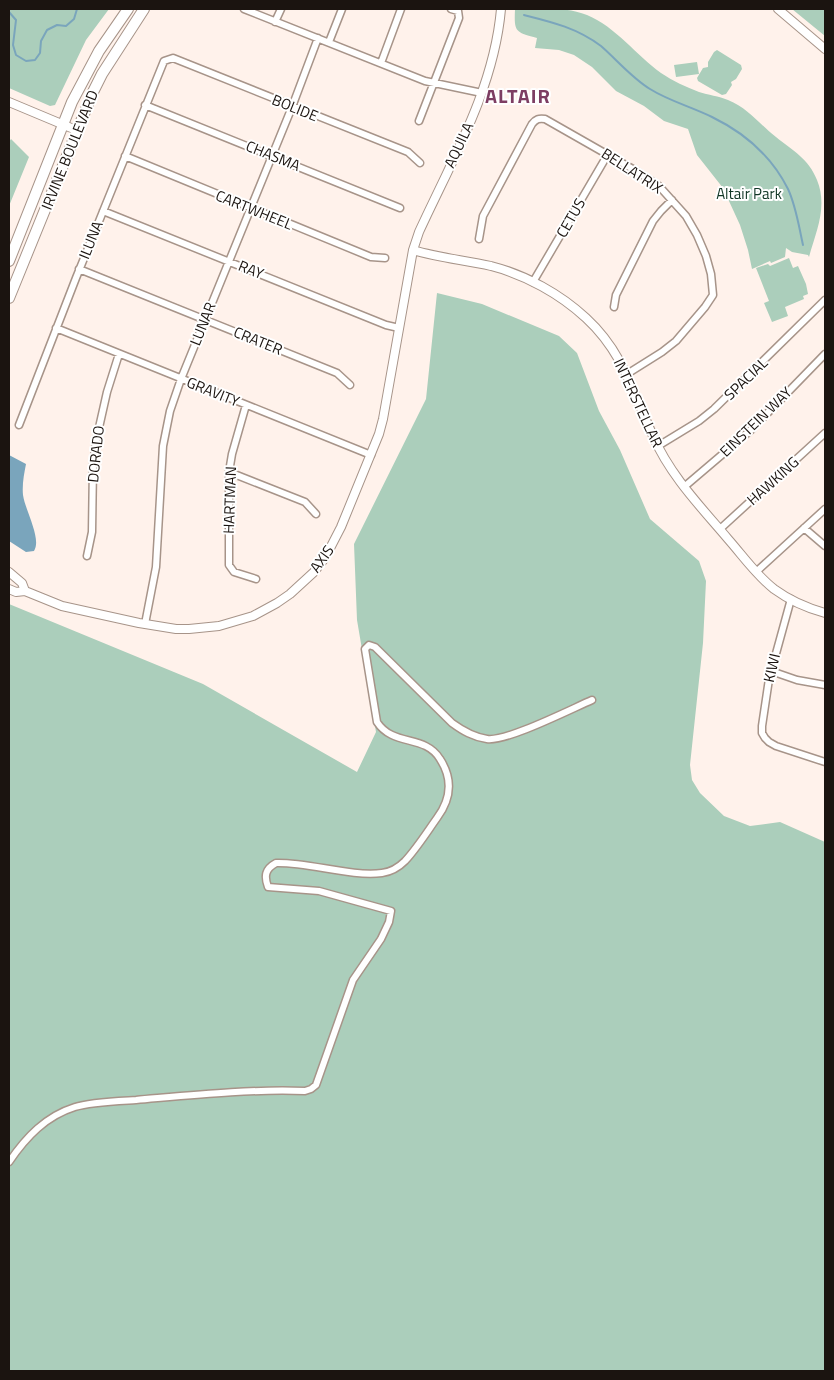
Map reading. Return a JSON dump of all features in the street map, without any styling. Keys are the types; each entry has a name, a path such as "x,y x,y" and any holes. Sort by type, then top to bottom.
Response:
{"main road":[{"name":"IRVINE BOULEVARD","path":"9,261 83,80 99,51 128,9"},
{"name":"IRVINE BOULEVARD","path":"9,298 76,130 102,74 144,9"}],"street":[{"path":"244,9 425,80 482,93"},
{"path":"275,22 281,9"},
{"path":"329,42 342,9"},
{"path":"381,63 401,9"},
{"path":"419,121 459,18 458,12 451,9"},
{"name":"AQUILA","path":"413,250 419,232 482,93 495,53 501,9"},
{"path":"778,9 825,49"},
{"name":"LUNAR","path":"145,624 156,568 164,446 170,411 181,379 292,107 318,38"},
{"name":"BOLIDE","path":"168,58 173,58 408,152 420,163"},
{"name":"ILUNA","path":"19,425 145,105 164,61 168,58"},
{"path":"9,102 76,130"},
{"name":"CHASMA","path":"145,105 400,208"},
{"name":"BELLATRIX","path":"479,239 483,216 535,120 545,119 608,154 659,186 686,216 700,242 711,274 713,295 676,341 627,374"},
{"name":"CETUS","path":"534,282 608,154"},
{"name":"CARTWHEEL","path":"125,156 371,257 384,258"},
{"path":"614,307 616,295 653,221 660,211 672,200"},
{"name":"RAY","path":"103,211 386,325 399,328"},
{"name":"INTERSTELLAR","path":"413,250 505,270 556,294 586,318 608,343 627,374 658,446 684,487 756,572 774,589 791,600 825,613"},
{"name":"AXIS","path":"9,589 16,592 25,591 62,606 145,624 189,629 219,626 264,611 290,594 314,572 333,546 371,455 383,419 413,250"},
{"name":"CRATER","path":"79,269 337,373 350,385"},
{"name":"SPACIAL","path":"658,446 699,421 714,409 825,300"},
{"name":"GRAVITY","path":"56,328 371,455"},
{"name":"DORADO","path":"87,556 92,532 93,466 96,442 118,354"},
{"name":"EINSTEIN WAY","path":"684,487 751,430 825,354"},
{"name":"HARTMAN","path":"246,405 232,454 229,472 228,565 234,572 256,579"},
{"name":"HAWKING","path":"720,529 825,433"},
{"path":"229,472 305,502 316,514"},
{"path":"756,572 825,509"},
{"path":"804,528 825,546"},
{"name":"AXIS","path":"9,572 22,583 25,591"},
{"name":"KIWI","path":"791,600 771,671 762,733 768,742 776,746 825,762"},
{"path":"9,1162 22,1143 44,1122 76,1106 264,1090 305,1091 316,1085 354,980 381,939 389,922 391,911 320,891 268,887 266,874 272,865 276,863 366,873 383,873 391,870 405,861 444,809 448,799 450,783 447,770 439,756 432,749 422,744 388,735 377,722 367,664 366,649 369,645 375,647 452,723 466,733 487,739 505,737 592,700"},
{"path":"771,671 797,680 825,685"}],"green space":[{"path":"9,9 109,9 86,40 55,105 50,106 9,88"},
{"name":"Altair Park","path":"515,9 569,10 597,20 617,34 661,73 694,90 735,103 800,156 814,173 820,190 821,200 820,219 809,257 808,255 792,252 786,248 785,257 752,269 740,225 723,188 697,155 688,129 664,121 644,106 616,91 592,67 574,55 559,50 535,48 537,38 517,30"},
{"path":"792,9 825,9 825,36"},
{"path":"717,50 741,65 742,69 736,79 731,82 732,85 726,94 722,95 698,81 697,78 703,68 708,67 708,62"},
{"path":"697,62 699,74 676,77 674,65"},
{"path":"11,139 29,157 9,206 9,142"},
{"path":"789,258 793,268 798,266 808,294 803,296 804,299 785,307 788,316 772,322 764,303 769,301 756,268 768,264 770,266"},
{"path":"437,293 482,304 559,336 577,353 599,411 620,450 650,519 699,561 706,581 703,643 690,765 692,780 700,793 724,816 750,826 780,822 825,842 825,1371 9,1371 9,604 203,684 357,772 376,732 357,620 354,544 426,399"}],"water":[{"path":"9,455 26,464 23,495 35,532 36,546 34,551 26,552 9,541"}],"waterway":[{"path":"9,12 16,20 13,45 16,55 26,61 35,60 40,53 41,41 47,30 57,25 66,26 74,19 77,9"},
{"path":"524,15 554,23 583,35 601,46 643,85 665,97 724,123 746,138 766,156 788,189 795,209 803,245"}],"district":[{"name":"ALTAIR","path":"518,96"}]}
